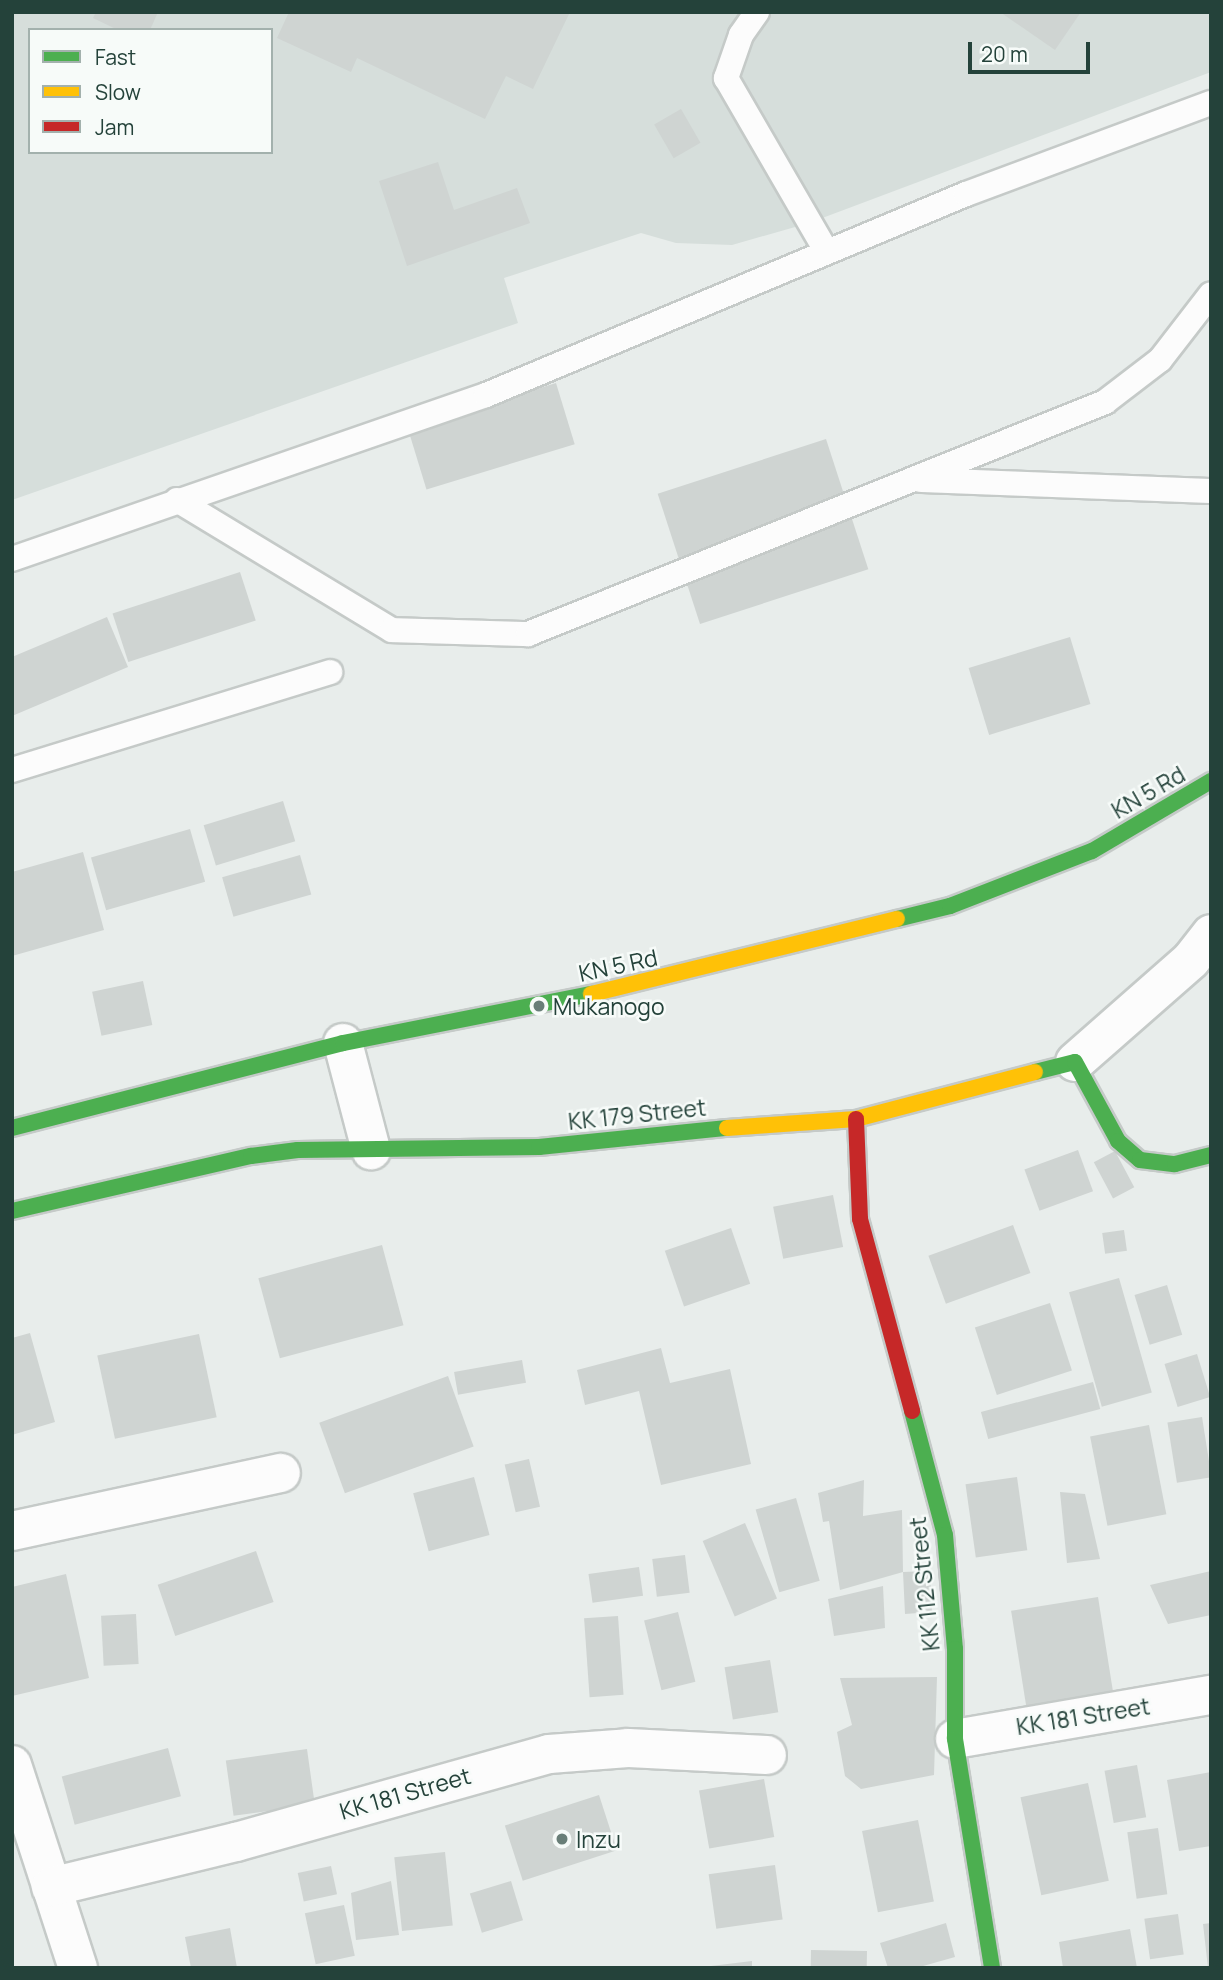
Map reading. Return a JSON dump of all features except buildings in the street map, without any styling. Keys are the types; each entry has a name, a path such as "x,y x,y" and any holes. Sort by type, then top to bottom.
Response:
{"street":[{"name":"KN 5 Rd","path":"12,1128 342,1043 648,983 950,906 1092,850 1211,781"},
{"path":"1211,934 1191,960 1075,1062 1118,1141 1140,1160 1175,1164 1211,1155"},
{"path":"342,1043 372,1150"},
{"name":"KK 179 Street","path":"12,1211 251,1156 372,1150 539,1147 680,1131 856,1119 1075,1062"},
{"name":"KK 112 Street","path":"856,1119 860,1219 945,1535 955,1649 955,1738 992,1968"},
{"path":"12,1531 281,1473"},
{"name":"KK 181 Street","path":"955,1738 1211,1695"},
{"name":"KK 181 Street","path":"51,1887 236,1842 549,1754 628,1748 767,1755"},
{"path":"12,1765 78,1968"}],"lane":[{"path":"757,12 741,36 726,78 827,251"},
{"path":"12,559 486,395 966,194 1211,103"},
{"path":"177,500 392,630 528,634 1105,402 1160,360 1211,294"},
{"path":"910,480 1211,491"},
{"path":"12,770 330,672"}],"shaded area":[{"path":"12,12 1211,12 1211,72 809,223 732,245 676,243 641,233 504,278 518,323 12,500"}],"traffic: fast":[{"path":"897,919 950,906 1092,851 1211,781"},
{"path":"12,1128 343,1043 591,994"},
{"path":"1035,1072 1075,1062 1118,1141 1140,1160 1175,1164 1211,1155"},
{"path":"12,1211 251,1156 298,1150 539,1147 727,1128"},
{"path":"912,1411 945,1535 955,1649 955,1739 992,1968"}],"traffic: slow":[{"path":"591,994 897,919"},
{"path":"727,1128 856,1119 1035,1072"}],"traffic: jam":[{"path":"856,1119 860,1219 912,1411"}],"place":[{"name":"Mukanogo","path":"539,1006"},
{"name":"Inzu","path":"562,1839"}]}
